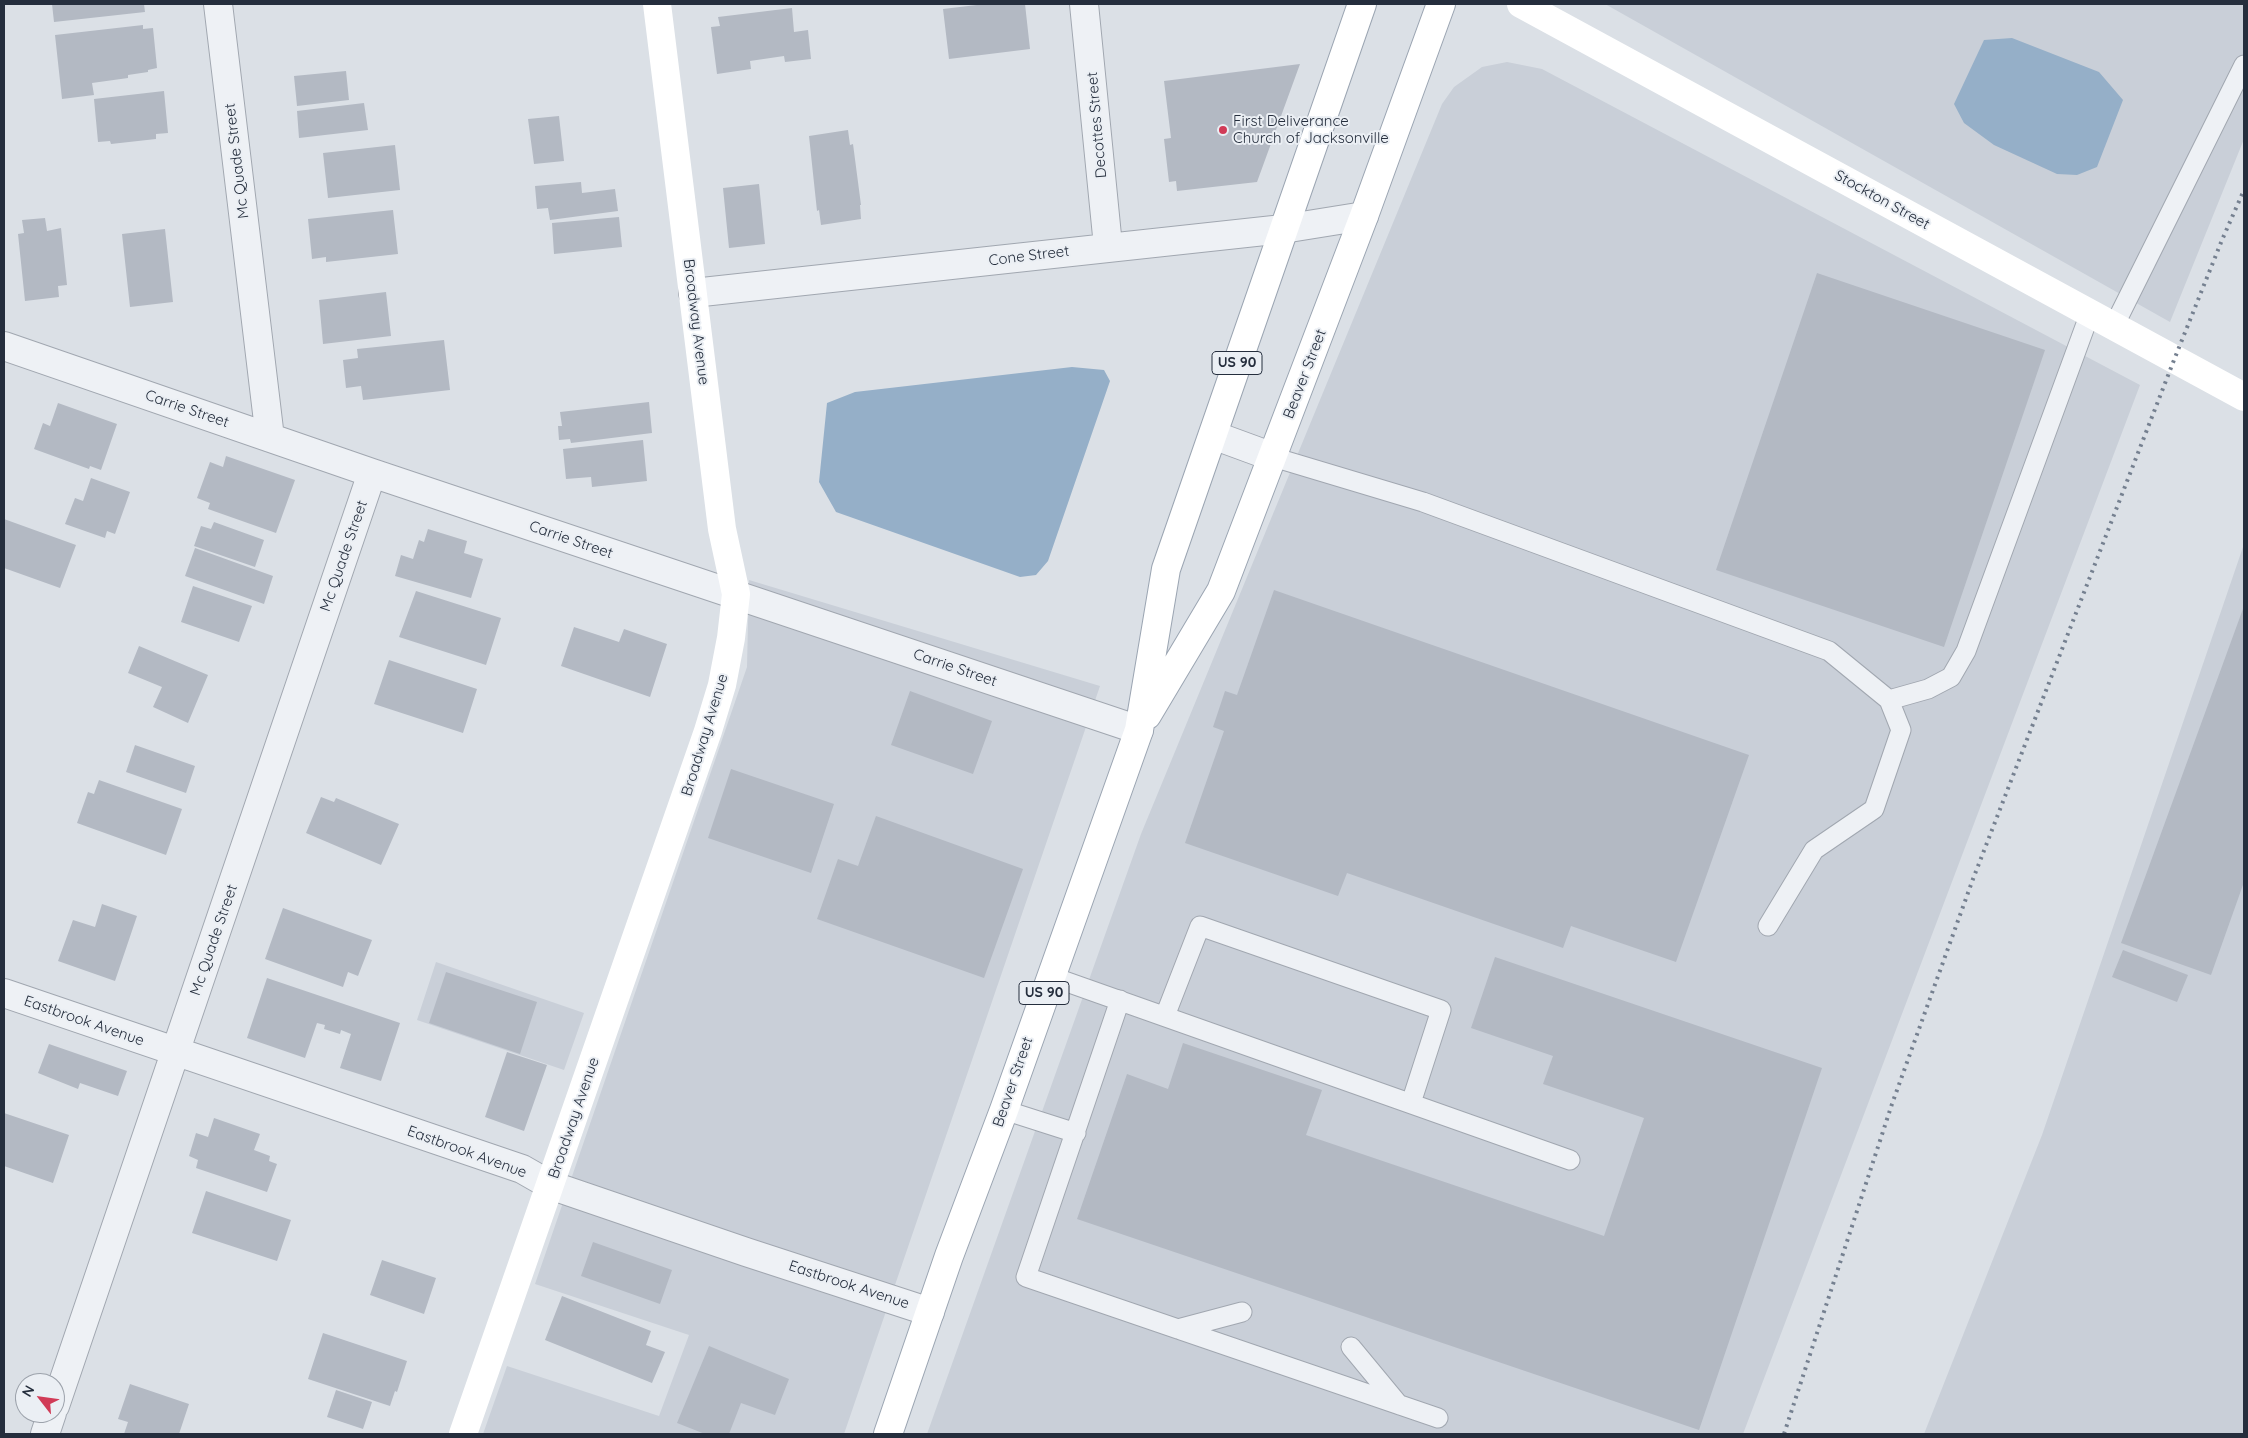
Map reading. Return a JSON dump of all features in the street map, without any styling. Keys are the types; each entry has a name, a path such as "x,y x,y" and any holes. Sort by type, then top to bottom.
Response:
{"main road":[{"name":"Broadway Avenue","path":"463,1434 708,731 722,685 731,638 736,594 722,529 657,4"},
{"name":"Beaver Street","path":"888,1434 1139,730 1166,569 1362,4"},
{"name":"Beaver Street","path":"1139,730 1221,591 1364,216 1441,4"},
{"name":"Stockton Street","path":"1521,4 2244,397"}],"street":[{"name":"Mc Quade Street","path":"218,4 270,438"},
{"name":"Decottes Street","path":"1084,4 1108,246"},
{"name":"Cone Street","path":"693,293 939,268 1108,246 1283,229 1364,216"},
{"name":"Carrie Street","path":"4,348 1139,730"},
{"path":"1213,435 1273,457"},
{"name":"Mc Quade Street","path":"65,1377 372,473"},
{"name":"Eastbrook Avenue","path":"4,993 522,1169 550,1185 930,1312"}],"lane":[{"path":"2114,326 2244,65"},
{"path":"1889,700 1928,689 1951,677 1966,651 2090,313"},
{"path":"1273,457 1422,502 1829,651 1889,700 1901,730 1874,809 1814,850 1768,926"},
{"path":"1165,1016 1200,926 1441,1010 1411,1103"},
{"path":"1050,976 1570,1160"},
{"path":"1120,1000 1026,1277 1438,1418"},
{"path":"1004,1110 1076,1132"},
{"path":"1178,1329 1242,1312"},
{"path":"1351,1346 1399,1405"}],"shaded area":[{"path":"1605,4 2244,4 2244,139 2170,322"},
{"path":"1507,62 1542,69 2140,385 1743,1434 927,1434 1141,834 1442,104 1454,87 1482,67"},
{"path":"2244,544 2244,1434 1924,1434 2042,1135"},
{"path":"749,580 1100,686 844,1434 483,1434 507,1366 659,1416 689,1335 535,1284 747,667"},
{"path":"436,962 584,1013 564,1070 417,1020"}],"water":[{"path":"2012,38 2099,72 2123,100 2097,167 2077,175 2057,174 1994,145 1964,123 1954,104 1984,40"},
{"path":"1072,367 1104,370 1110,381 1048,561 1036,575 1020,577 836,512 819,482 827,403 855,392"}],"building":[{"path":"52,4 144,4 145,12 54,22"},
{"path":"985,4 1025,4 1030,49 949,59 943,9"},
{"path":"792,8 794,32 808,30 811,59 785,62 784,56 750,61 751,69 717,74 711,27 720,26 718,17"},
{"path":"143,25 143,29 153,28 157,68 148,70 148,72 128,75 128,78 92,83 94,95 62,99 55,35"},
{"name":"First Deliverance Church of Jacksonville","path":"1300,64 1257,182 1177,191 1176,181 1169,182 1164,139 1171,138 1164,81"},
{"path":"346,71 349,100 297,106 294,76"},
{"path":"164,91 168,133 156,134 156,139 111,144 110,141 98,142 94,99"},
{"path":"364,103 368,130 299,138 297,111"},
{"path":"559,116 564,161 534,164 528,119"},
{"path":"848,130 850,145 853,144 861,219 821,225 819,210 817,211 809,136"},
{"path":"395,145 400,190 328,198 323,153"},
{"path":"581,182 582,193 615,189 618,211 550,220 548,208 537,209 535,186"},
{"path":"759,184 765,244 729,248 723,188"},
{"path":"393,210 398,254 326,262 326,257 312,259 308,219"},
{"path":"619,217 622,247 554,254 552,223"},
{"path":"45,218 47,231 61,228 67,285 58,286 59,297 25,301 18,234 24,233 22,220"},
{"path":"165,229 173,302 130,307 122,234"},
{"path":"1817,273 2045,350 1944,647 1716,570"},
{"path":"386,292 391,336 323,344 319,300"},
{"path":"444,340 450,390 363,400 361,386 346,388 343,360 358,358 357,349"},
{"path":"649,402 652,433 571,443 570,439 559,440 558,426 562,426 560,412"},
{"path":"58,403 117,424 101,470 90,466 89,469 34,449 43,423 50,426"},
{"path":"643,440 647,481 592,487 591,477 566,479 563,449"},
{"path":"226,456 295,480 276,533 208,509 210,503 197,498 210,462 223,467"},
{"path":"91,478 130,492 115,534 107,531 105,538 65,524 75,498 83,501"},
{"path":"4,519 76,545 60,588 4,568"},
{"path":"214,522 264,540 255,567 194,546 201,526 211,529"},
{"path":"428,529 467,541 464,553 483,559 471,598 395,576 401,555 413,559 419,540 424,542"},
{"path":"195,548 273,576 264,604 185,576"},
{"path":"193,586 252,606 239,642 181,622"},
{"path":"1274,590 1749,755 1676,962 1571,926 1563,948 1347,873 1338,896 1185,843 1224,731 1213,727 1225,691 1237,695"},
{"path":"416,591 501,618 486,665 399,637"},
{"path":"2244,606 2244,882 2211,975 2121,943"},
{"path":"574,627 619,642 624,629 667,644 650,697 561,666"},
{"path":"139,646 208,675 188,723 153,707 162,687 128,673"},
{"path":"389,660 477,689 463,733 374,704"},
{"path":"910,691 992,721 973,774 891,745"},
{"path":"135,745 195,766 186,793 126,772"},
{"path":"731,769 834,804 811,873 708,838"},
{"path":"99,780 182,809 166,855 77,823 88,792 94,794"},
{"path":"321,797 334,802 336,798 399,824 381,865 306,833"},
{"path":"876,816 1023,869 984,978 817,919 838,859 858,866"},
{"path":"102,904 137,916 115,981 58,961 73,920 95,927"},
{"path":"283,908 372,940 358,976 348,972 343,987 265,959"},
{"path":"2123,950 2188,975 2177,1002 2112,977"},
{"path":"1495,957 1822,1068 1699,1430 1077,1219 1127,1074 1168,1089 1183,1043 1322,1090 1306,1135 1604,1236 1644,1118 1543,1084 1553,1056 1471,1028"},
{"path":"446,972 537,1002 520,1054 429,1023"},
{"path":"267,978 400,1023 381,1081 340,1068 351,1034 341,1030 340,1034 324,1029 325,1025 317,1023 305,1058 247,1038"},
{"path":"49,1044 127,1071 118,1096 80,1083 78,1089 38,1073"},
{"path":"507,1052 547,1065 524,1131 485,1117"},
{"path":"4,1113 69,1135 53,1183 4,1166"},
{"path":"214,1118 260,1134 254,1150 270,1156 269,1161 277,1164 267,1192 196,1168 198,1160 189,1156 196,1133 208,1137"},
{"path":"206,1191 291,1220 277,1261 192,1233"},
{"path":"593,1242 672,1270 660,1304 581,1276"},
{"path":"382,1260 436,1278 424,1314 370,1295"},
{"path":"562,1296 651,1331 646,1345 665,1352 652,1383 545,1340"},
{"path":"323,1333 407,1361 397,1392 395,1391 390,1406 308,1379"},
{"path":"709,1346 789,1379 775,1415 741,1403 729,1434 705,1434 677,1423"},
{"path":"130,1384 189,1404 179,1434 124,1434 128,1422 118,1419"},
{"path":"336,1390 372,1402 363,1429 327,1417"}],"railway":[{"path":"1784,1434 1892,1104 1973,879 2174,360 2244,190"}],"place":[{"name":"First Deliverance Church of Jacksonville","path":"1223,130"}]}
